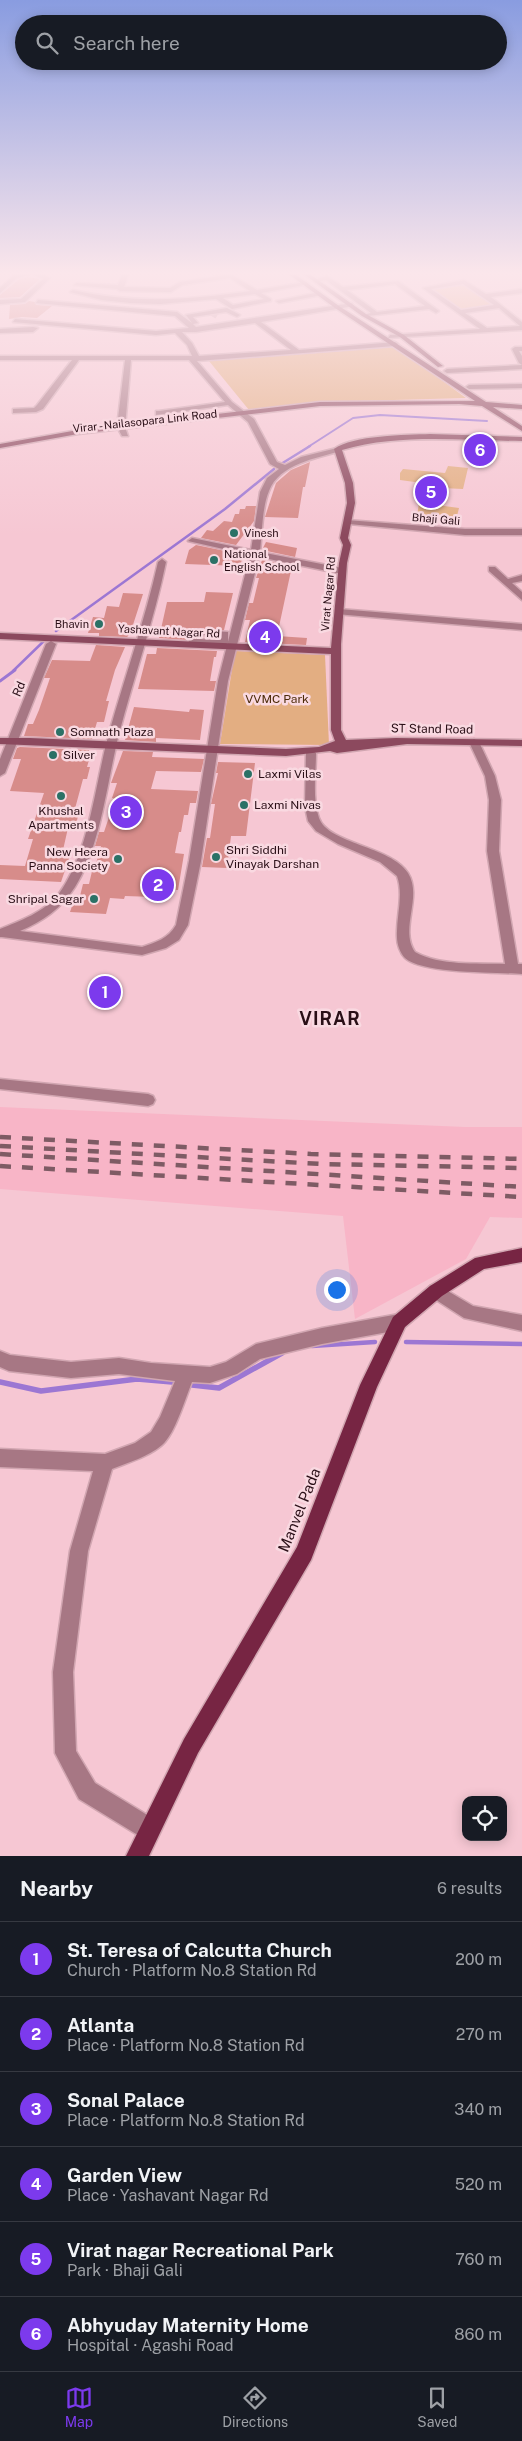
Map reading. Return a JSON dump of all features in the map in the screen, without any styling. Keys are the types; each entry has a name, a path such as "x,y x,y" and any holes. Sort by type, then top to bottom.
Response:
{"main road":[{"name":"Manvel Pada","path":"136,1856 195,1738 304,1553 369,1385 399,1322 436,1291 482,1262 522,1255"}],"street":[{"path":"16,411 36,410 40,407 74,362"},
{"path":"123,430 128,362"},
{"path":"196,362 241,418"},
{"path":"422,362 522,430"},
{"path":"435,362 522,421"},
{"path":"469,386 500,377 522,367"},
{"path":"447,371 500,377 522,386"},
{"name":"Virar - Nailasopara Link Road","path":"0,453 123,430 241,418 320,404 459,402 475,404"},
{"path":"159,413 230,403"},
{"path":"475,404 522,407"},
{"name":"Virar - Nailasopara Link Road","path":"241,418 251,420 320,413 462,408 475,404"},
{"path":"251,420 280,466"},
{"name":"Virar - Nailasopara Link Road","path":"0,446 78,432 213,425"},
{"path":"225,645 255,554 264,492 280,466 338,449 391,437 419,435 522,439"},
{"path":"337,747 330,731 332,651 339,544 344,538 349,522 351,484 338,449"},
{"name":"Bhaji Gali","path":"349,522 465,532 522,532"},
{"path":"192,541 338,570"},
{"path":"1,934 34,920 60,900 73,882 83,856 162,562"},
{"path":"492,569 509,582"},
{"path":"503,569 500,570 522,597"},
{"name":"Virat Nagar Rd","path":"332,651 339,612 338,570"},
{"path":"509,582 522,578"},
{"path":"339,612 522,627"},
{"path":"0,632 53,640"},
{"path":"203,632 193,633 192,642 225,645"},
{"path":"1,934 142,951 162,945 175,936 182,926 191,880 211,751 225,645 225,634 217,633"},
{"name":"Yashavant Nagar Rd","path":"0,636 53,640 142,641 332,651"},
{"name":"Rd","path":"0,772 53,640"},
{"name":"ST Stand Road","path":"0,741 112,743 211,751 310,753 337,747 404,742 522,743"},
{"path":"310,753 314,822 319,829 366,850 402,873 406,884 404,946 411,957 431,963 456,966 517,968 493,851 495,800 490,776 474,742"},
{"path":"0,1084 148,1100"},
{"path":"436,1291 470,1314 522,1323"},
{"path":"0,1359 9,1363 71,1370 120,1366 186,1375 210,1375 231,1368 256,1352 322,1336 399,1322"},
{"path":"0,1458 105,1463 142,1449 157,1438 166,1423 186,1375"},
{"path":"105,1463 79,1551 69,1625 63,1672 66,1753 87,1791 149,1829"}],"shaded area":[{"path":"0,1107 465,1127 522,1127 522,1218 490,1217 466,1259 355,1319 343,1216 0,1189"}],"green space":[{"path":"210,362 416,362 466,398 321,402 249,410"},
{"path":"448,466 468,468 463,489 442,488 437,505 459,508 455,524 449,524 451,516 432,514 429,524 416,523 422,483 400,480 400,473 403,469 445,473"},
{"name":"VVMC Park","path":"235,651 325,655 329,745 220,744"}],"building":[{"path":"310,462 305,487 303,487 298,518 265,517 276,483 291,470"},
{"path":"246,506 256,506 254,521 236,545 201,538 207,530 213,531 224,521 232,522 235,514 239,514 240,509 245,509"},
{"path":"266,542 297,548 295,557 262,550"},
{"name":"National English School","path":"196,545 230,552 228,555 243,556 240,566 185,564 189,550"},
{"path":"262,560 292,566 277,636 307,638 306,645 245,642 250,620 245,620 249,603 253,603 259,578 256,578"},
{"path":"206,592 233,593 224,630 212,631 213,636 218,638 202,637 207,636 209,631 203,628 193,628 187,631 187,640 159,638 167,602 204,602"},
{"path":"123,593 143,594 130,634 127,637 99,636 99,633 88,633 93,617 104,618 107,606 119,607"},
{"path":"96,645 125,647 115,670 106,701 109,701 104,722 97,722 92,739 24,736 28,724 33,724 39,710 50,678 44,678 52,660 90,661"},
{"path":"157,648 217,651 216,657 214,657 210,681 216,681 214,691 138,689 147,654 156,654"},
{"path":"134,707 189,712 190,709 204,710 200,740 156,738 156,742 125,740"},
{"path":"17,748 89,750 91,753 87,767 90,767 87,779 83,779 73,816 78,816 75,829 68,828 63,850 72,850 61,882 0,879 0,865 25,866 33,839 28,839 44,793 10,791 21,759 13,759"},
{"path":"123,751 153,752 152,757 204,759 201,772 156,771 151,789 198,791 196,803 190,803 188,815 184,815 181,832 179,832 175,853 184,854 178,890 156,889 154,897 125,896 124,899 110,898 106,914 70,912 74,900 79,900 83,884 89,884 93,867 95,867 101,846 95,846 99,832 104,832 115,799 112,798 117,783 111,783"},
{"path":"218,762 255,763 246,836 231,836 227,868 202,867 207,838 210,838 215,804 211,804 218,773 216,773"},
{"path":"96,979 118,980 114,1004 91,1003"}],"waterway":[{"path":"308,447 353,418 380,415 487,421"},
{"path":"281,464 310,446"},
{"path":"56,631 225,509 274,469"},
{"path":"13,671 46,639"},
{"path":"0,681 15,670"},
{"path":"312,1346 375,1342"},
{"path":"406,1342 522,1344"},
{"path":"192,1385 219,1388 282,1353"},
{"path":"0,1382 41,1391 137,1379 172,1382"}],"railway":[{"path":"0,1137 311,1154 522,1159"},
{"path":"0,1146 321,1164 522,1168"},
{"path":"0,1154 522,1187"},
{"path":"0,1166 522,1197"}],"place":[{"name":"Abhyuday Maternity Home","path":"480,450"},
{"name":"Virat nagar Recreational Park","path":"431,492"},
{"name":"Vinesh","path":"234,533"},
{"name":"National English School","path":"214,560"},
{"name":"Bhavin","path":"99,624"},
{"name":"Garden View","path":"265,637"},
{"name":"Somnath Plaza","path":"60,732"},
{"name":"Silver","path":"53,755"},
{"name":"Laxmi Vilas","path":"248,774"},
{"name":"Khushal Apartments","path":"61,796"},
{"name":"Laxmi Nivas","path":"244,805"},
{"name":"Sonal Palace","path":"126,812"},
{"name":"Shri Siddhi Vinayak Darshan","path":"216,857"},
{"name":"New Heera Panna Society","path":"118,859"},
{"name":"Atlanta","path":"158,885"},
{"name":"Shripal Sagar","path":"94,899"},
{"name":"St. Teresa of Calcutta Church","path":"105,992"}],"district":[{"name":"VIRAR","path":"330,1018"}]}
